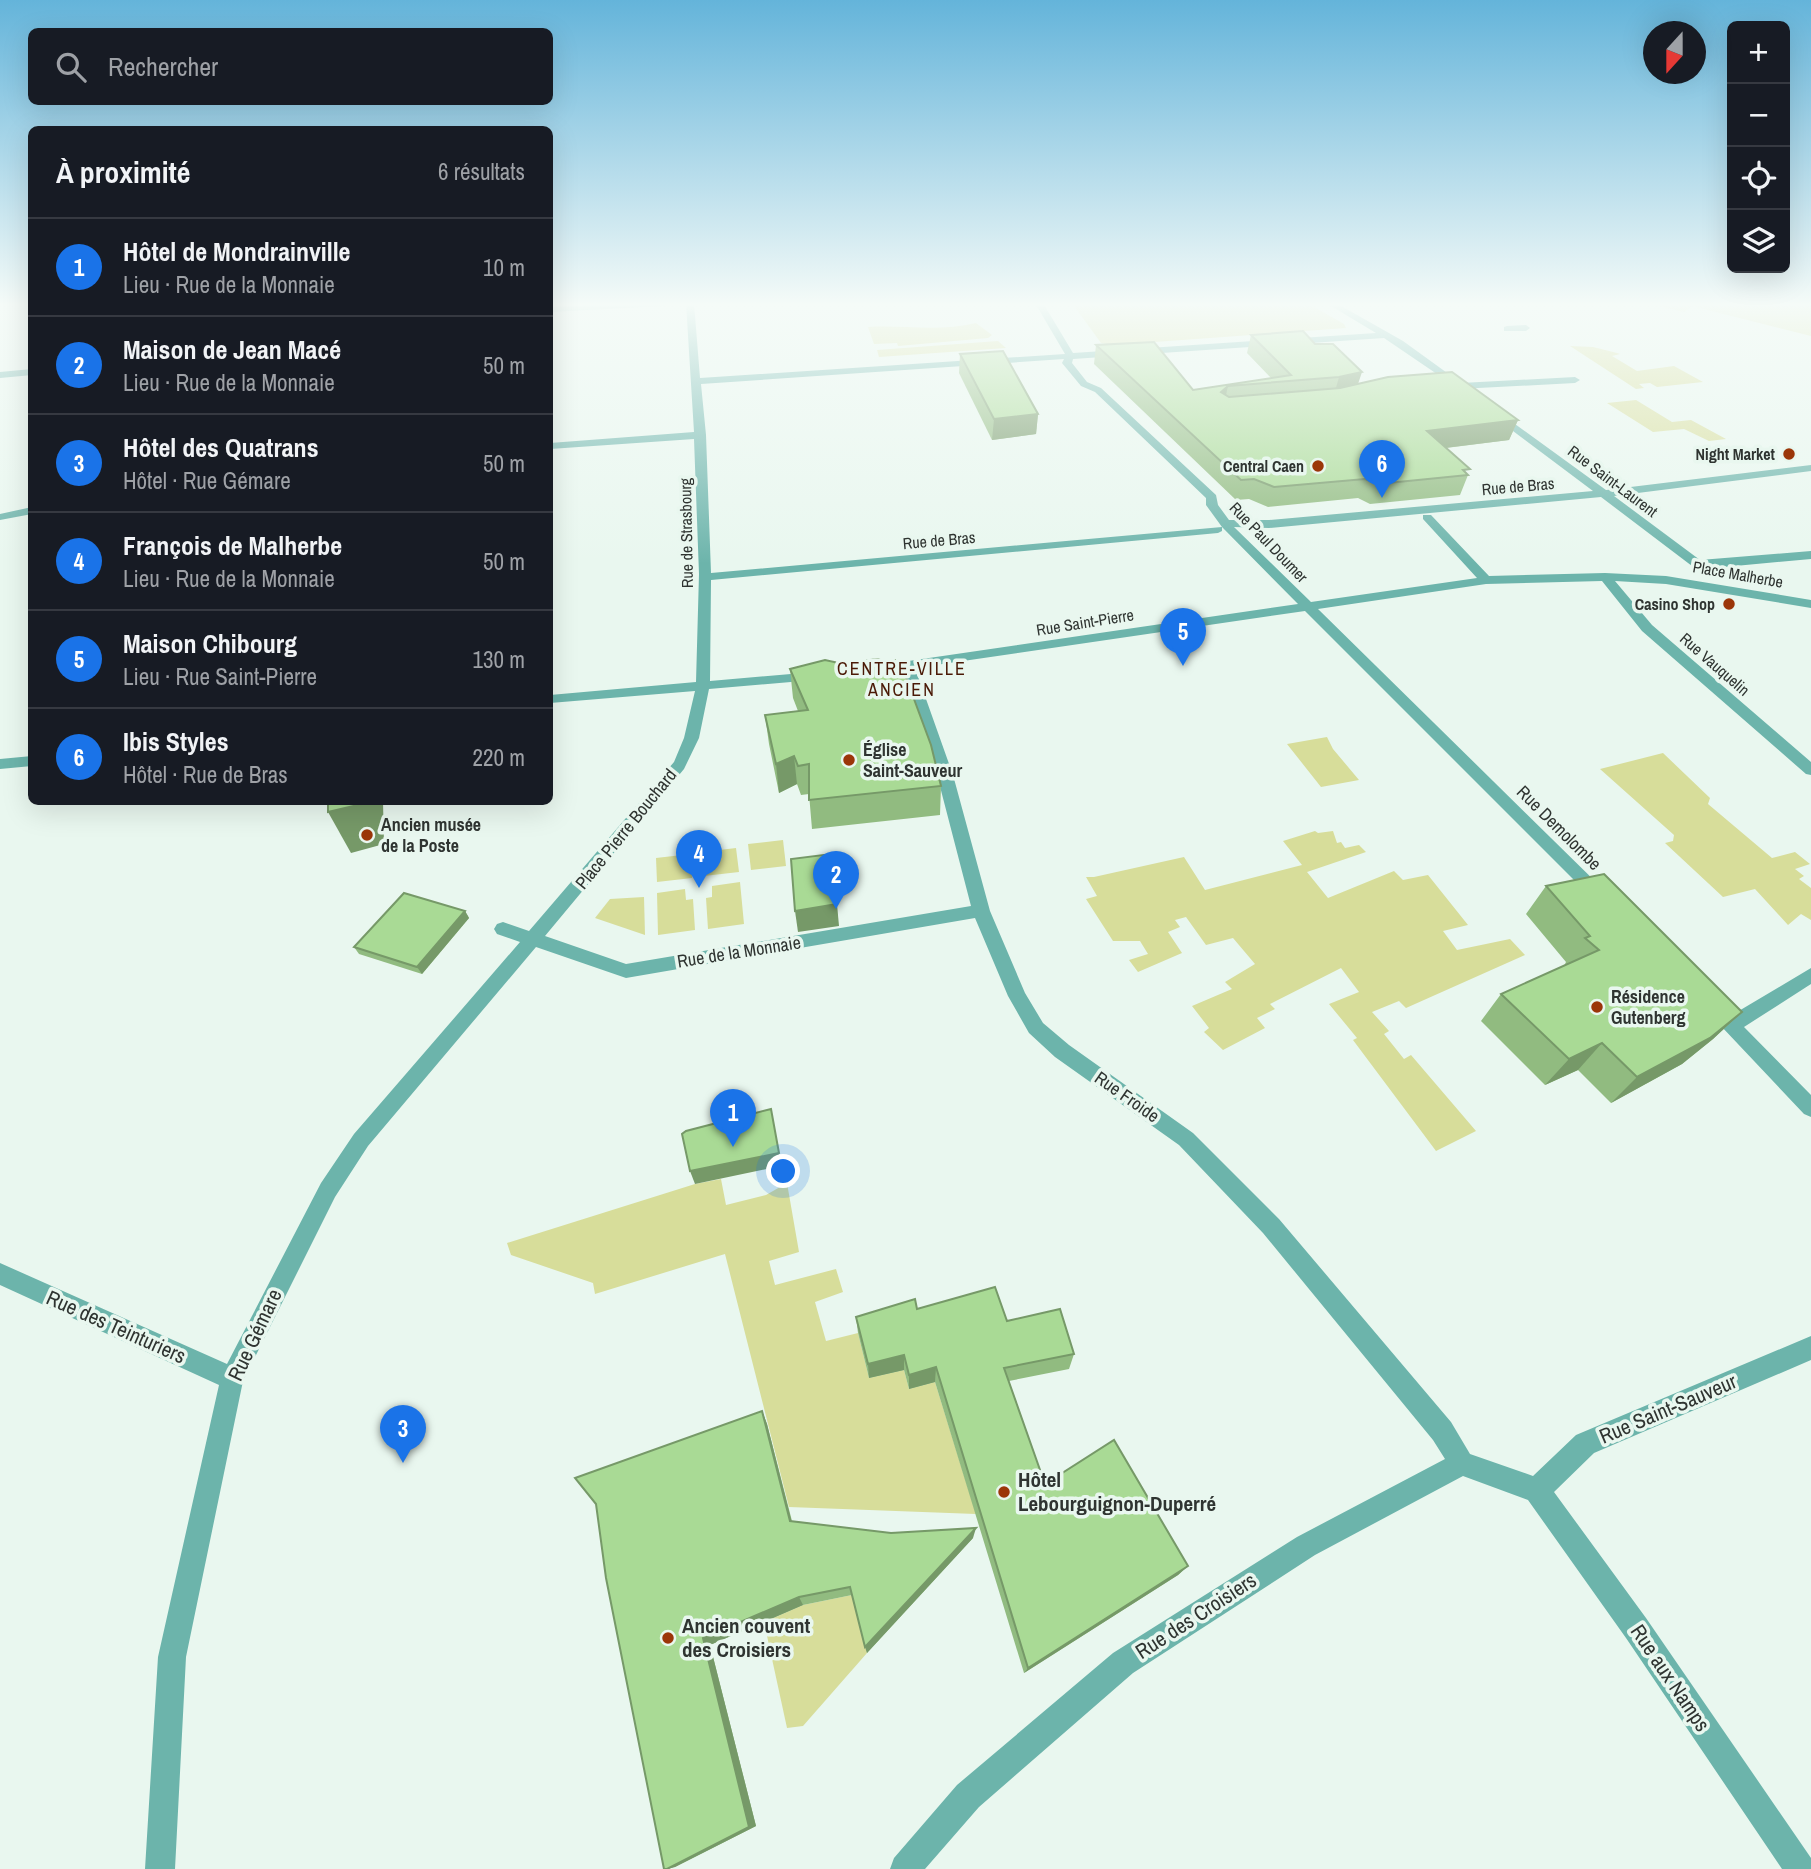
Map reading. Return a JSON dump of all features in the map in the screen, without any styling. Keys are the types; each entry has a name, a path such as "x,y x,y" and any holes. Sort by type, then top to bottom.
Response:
{"street":[{"name":"Rue de Strasbourg","path":"698,390 705,577 704,684"},
{"name":"Rue Paul Doumer","path":"1098,390 1212,497 1212,505 1222,526 1308,605"},
{"path":"1465,390 1479,401"},
{"name":"Rue Saint-Laurent","path":"1489,408 1690,560 1703,565 1811,555"},
{"path":"553,446 701,435"},
{"name":"Rue de Bras","path":"705,577 1222,526 1603,494 1811,468"},
{"path":"0,517 28,511"},
{"path":"1427,517 1486,580"},
{"name":"Rue Saint-Pierre","path":"871,670 1486,580 1605,577 1666,580"},
{"name":"Rue Vauquelin","path":"1605,577 1647,628 1811,770"},
{"name":"Place Malherbe","path":"1666,580 1807,604"},
{"name":"Rue Demolombe","path":"1308,605 1607,903"},
{"name":"Rue Froide","path":"907,666 945,775 981,911 1017,996 1036,1028 1062,1051 1186,1139 1205,1158 1271,1226 1362,1333 1442,1431 1462,1463"},
{"path":"553,699 835,674"},
{"name":"Place Pierre Bouchard","path":"525,948 656,794 685,755 704,684"},
{"path":"0,764 28,759"},
{"name":"Rue de la Monnaie","path":"503,929 525,948 626,971 981,911"},
{"name":"Rue Gémare","path":"160,1869 172,1657 232,1379 291,1260 351,1154 525,948"},
{"path":"1730,1026 1811,975"},
{"path":"1702,997 1811,1108"},
{"name":"Rue des Teinturiers","path":"0,1274 232,1379"},
{"name":"Rue Saint-Sauveur","path":"1537,1490 1585,1444 1811,1348"},
{"path":"1462,1463 1537,1490"},
{"name":"Rue des Croisiers","path":"905,1869 968,1796 1123,1663 1306,1546 1462,1463"},
{"name":"Rue aux Namps","path":"1537,1490 1636,1628 1800,1869"}],"green space":[{"path":"1636,400 1672,422 1691,420 1726,439 1709,441 1684,429 1653,432 1607,403"},
{"path":"1327,737 1333,749 1359,780 1321,787 1287,744"},
{"path":"1663,753 1710,798 1708,804 1772,858 1795,852 1810,864 1795,869 1804,876 1799,879 1811,888 1811,920 1801,914 1788,925 1755,889 1723,897 1665,843 1673,841 1674,835 1600,769"},
{"path":"1315,831 1333,831 1337,843 1341,842 1345,848 1359,845 1366,852 1307,872 1328,898 1394,871 1403,880 1428,875 1468,925 1443,931 1457,950 1510,939 1525,955 1406,1008 1399,1001 1372,1012 1389,1031 1384,1034 1404,1059 1411,1055 1476,1131 1436,1151 1353,1040 1357,1038 1329,1004 1359,992 1341,968 1270,1004 1275,1009 1257,1018 1265,1028 1223,1050 1204,1032 1209,1028 1192,1006 1232,989 1225,982 1255,964 1233,938 1206,945 1186,917 1175,920 1180,927 1168,932 1182,953 1138,972 1129,960 1148,954 1140,941 1113,941 1086,899 1097,896 1086,877 1184,857 1205,890 1302,865 1283,841"},
{"path":"783,840 786,866 751,870 748,844"},
{"path":"736,848 739,872 704,876 703,852"},
{"path":"691,854 692,878 657,882 656,858"},
{"path":"740,882 744,924 708,929 706,898 712,897 712,886"},
{"path":"685,889 686,900 693,899 695,930 658,935 657,893"},
{"path":"644,897 645,935 595,918 610,899"},
{"path":"721,1179 726,1205 766,1195 787,1183 799,1252 769,1261 775,1285 836,1269 843,1292 815,1302 826,1341 858,1333 869,1378 904,1370 909,1389 935,1382 976,1514 789,1507 725,1254 595,1294 593,1283 511,1255 507,1243 695,1184"},
{"path":"852,1595 867,1653 803,1726 787,1728 764,1622 803,1605"}],"building":[{"path":"979,390 1025,390 1038,414 994,419"},
{"path":"1145,390 1223,390 1221,392 1229,397 1313,390 1477,390 1518,420 1427,431 1470,469 1463,470 1468,475 1378,484 1365,479 1274,487 1254,479 1241,480"},
{"name":"Église Saint-Sauveur","path":"878,659 884,662 895,660 897,664 901,664 931,745 941,786 809,800 809,764 798,766 794,756 776,764 765,715 808,710 790,669 825,660 857,667 862,661"},
{"path":"328,805 358,805 328,812"},
{"path":"831,854 837,904 795,911 791,859"},
{"name":"Résidence Gutenberg","path":"1604,874 1742,1012 1710,1038 1637,1077 1602,1043 1569,1059 1501,994 1599,950 1585,938 1590,936 1546,886"},
{"path":"404,893 465,911 417,967 354,947"},
{"path":"771,1109 779,1153 690,1171 682,1134"},
{"name":"Hôtel Lebourguignon-Duperré","path":"995,1287 1007,1321 1060,1309 1074,1354 1004,1368 1045,1484 1114,1440 1188,1566 1028,1668 936,1367 909,1375 904,1355 868,1364 856,1317 915,1299 917,1309"},
{"name":"Ancien couvent des Croisiers","path":"762,1411 790,1521 891,1533 976,1528 865,1647 850,1587 799,1597 703,1638 749,1827 664,1869 606,1578 596,1504 575,1478"}],"place":[{"name":"Night Market","path":"1789,454"},
{"name":"Central Caen","path":"1318,466"},
{"name":"Ibis Styles","path":"1382,498"},
{"name":"Casino Shop","path":"1729,604"},
{"name":"Maison Chibourg","path":"1183,666"},
{"name":"Église Saint-Sauveur","path":"849,760"},
{"name":"Ancien musée de la Poste","path":"367,835"},
{"name":"François de Malherbe","path":"699,888"},
{"name":"Maison de Jean Macé","path":"836,909"},
{"name":"Résidence Gutenberg","path":"1597,1007"},
{"name":"Hôtel de Mondrainville","path":"733,1147"},
{"name":"Hôtel des Quatrans","path":"403,1463"},
{"name":"Hôtel Lebourguignon-Duperré","path":"1004,1492"},
{"name":"Ancien couvent des Croisiers","path":"668,1638"}],"district":[{"name":"CENTRE-VILLE ANCIEN","path":"902,679"}]}
